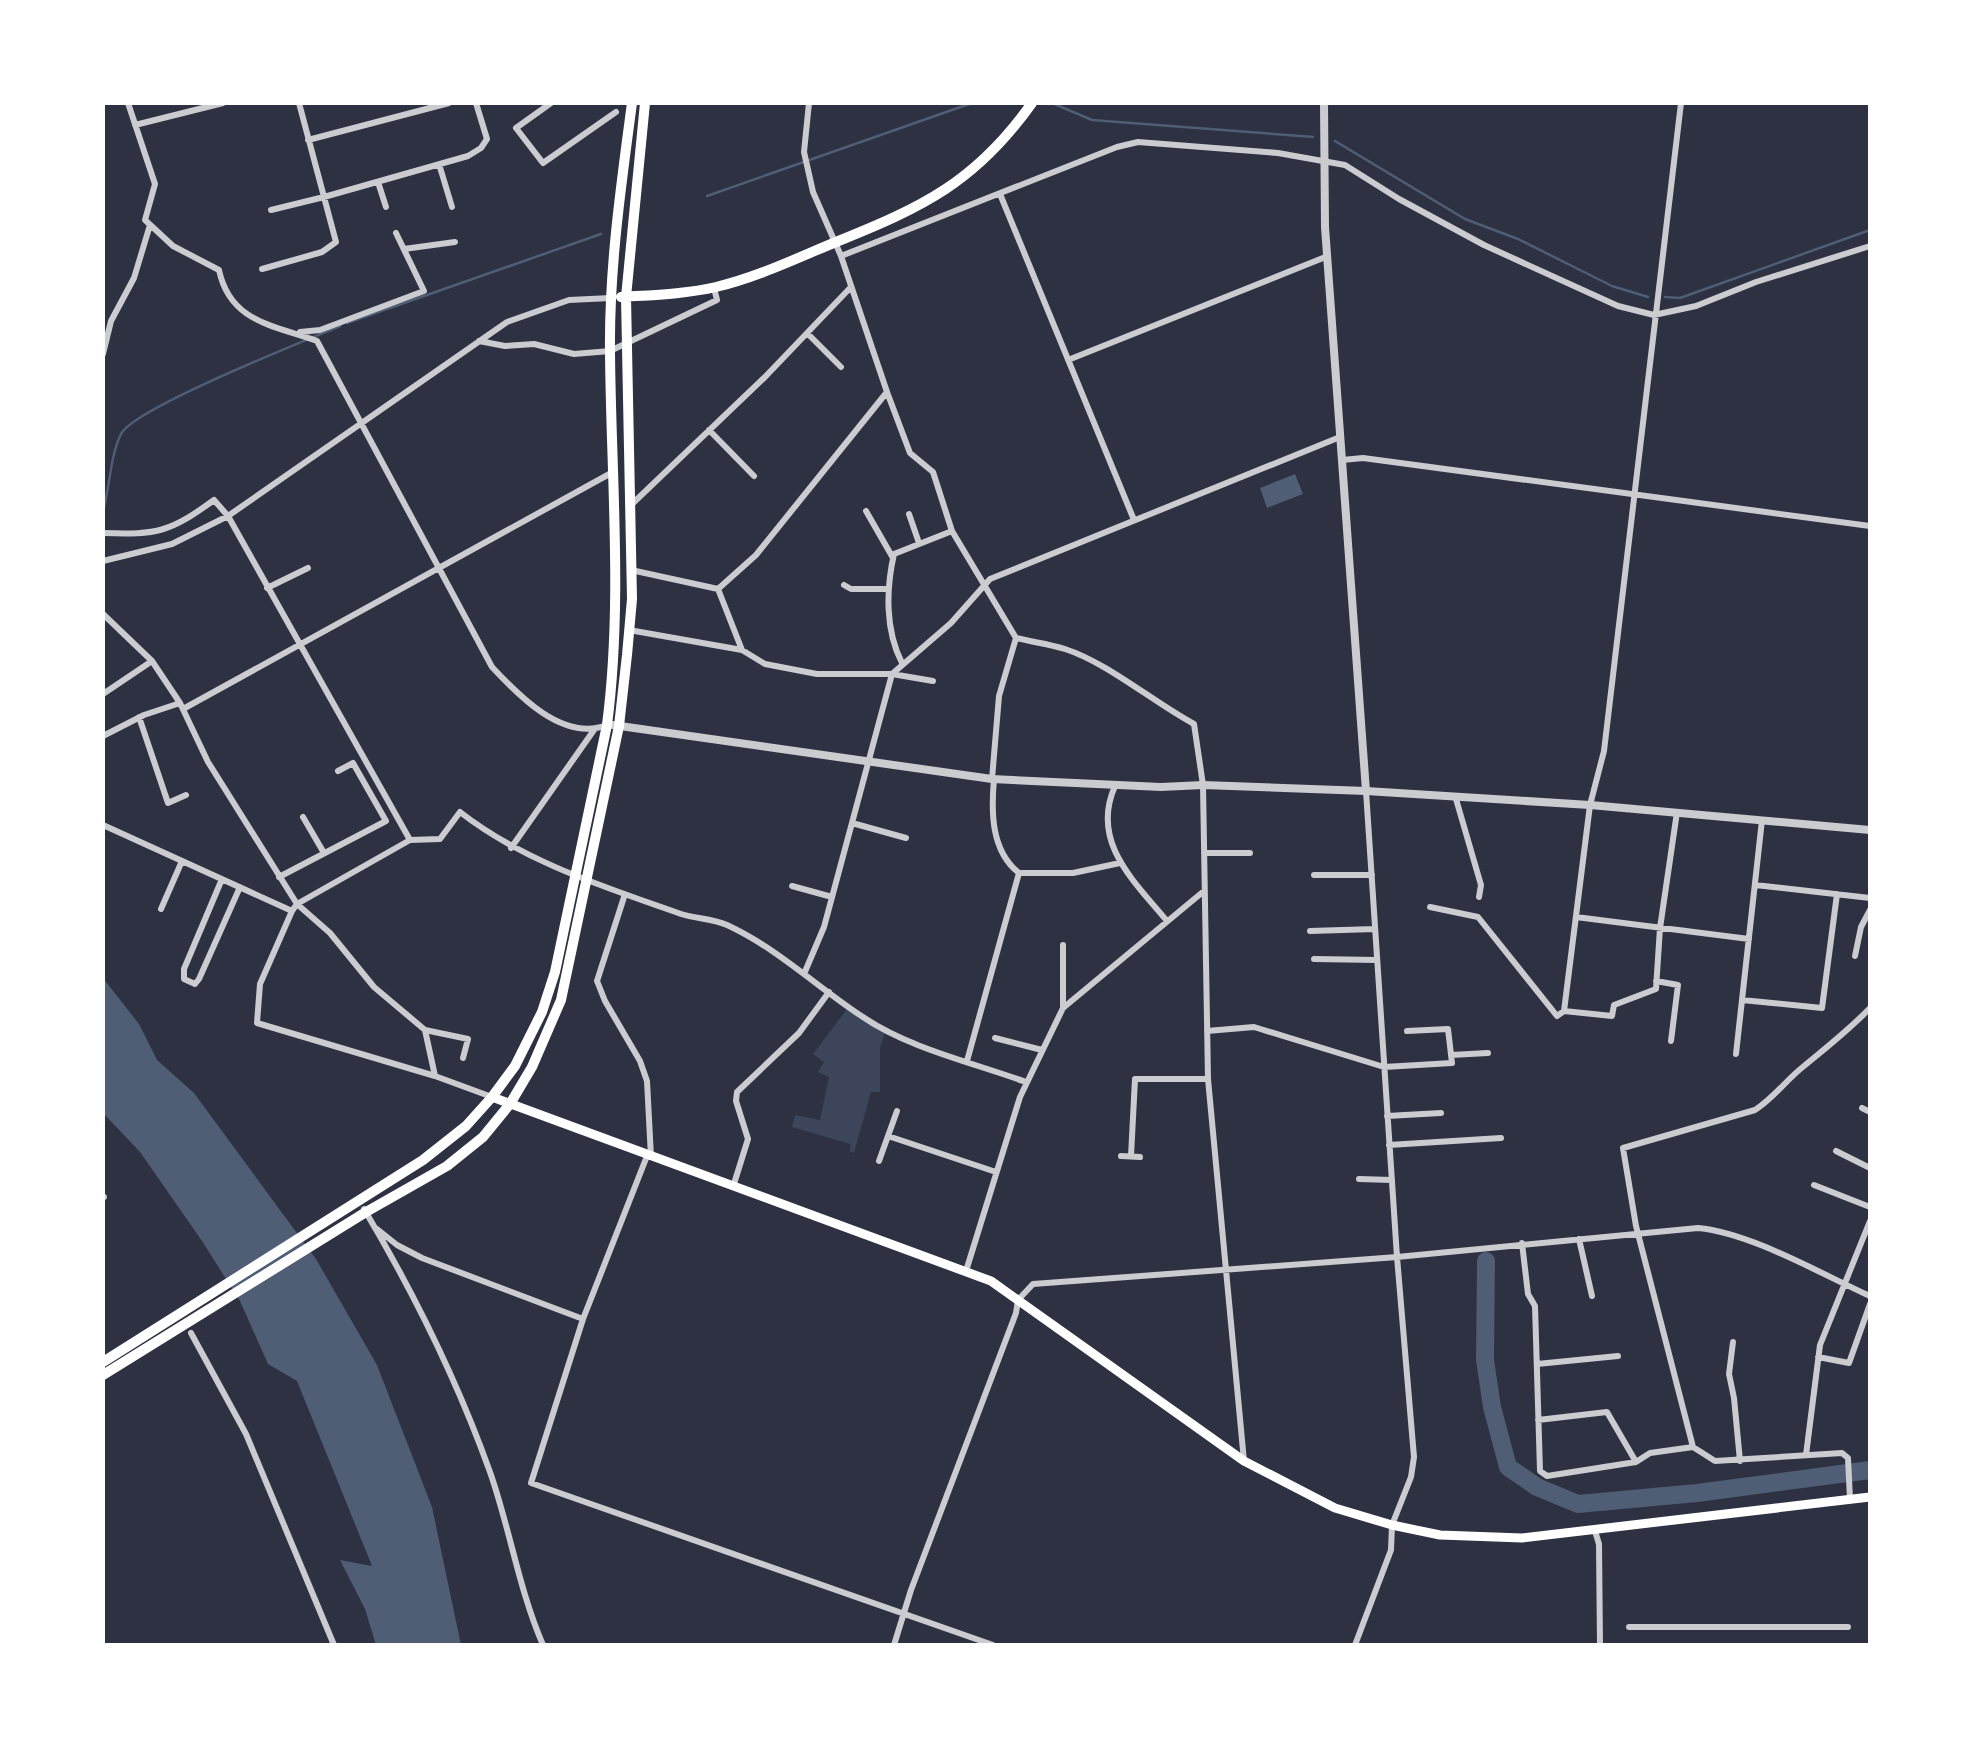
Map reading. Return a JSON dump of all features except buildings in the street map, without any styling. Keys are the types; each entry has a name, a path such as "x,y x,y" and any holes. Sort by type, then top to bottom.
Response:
{"highway":[{"path":"103,1362 184,1317 363,1207 456,1134 492,1097 515,1066 542,1012 555,972 607,725 616,620 611,298 619,201 632,103"},
{"path":"363,1207 447,1166 483,1137 510,1104 532,1067 561,1000 619,726 629,630 631,505 626,297 645,103"},
{"path":"611,298 714,288 749,278 911,212 972,172 1012,132 1032,103"},
{"path":"103,1375 184,1317"}],"main road":[{"path":"492,1097 991,1281 1244,1461 1335,1508 1392,1525 1440,1535 1488,1538 1595,1531 1870,1497"}],"street":[{"path":"128,103 156,184 145,220 173,246 219,270 230,300 238,309 252,318 317,341 354,407 360,426 439,565 492,667 528,705 555,719 594,730"},
{"path":"135,125 223,103"},
{"path":"262,269 322,252 336,242 299,103"},
{"path":"308,140 449,103"},
{"path":"271,210 468,156 481,148 487,139 476,103"},
{"path":"551,103 516,128 543,163 617,112"},
{"path":"615,103 617,112"},
{"path":"809,103 805,155 813,192 841,256 910,453 933,472 953,531 1016,638 999,696 993,779 993,811 999,848 1011,867 1019,873 1073,873 1120,863"},
{"path":"1324,103 1322,162 1340,437 1397,1256 1414,1457 1411,1477 1392,1525 1391,1550 1355,1645"},
{"path":"1564,1011 1590,805 1604,751 1632,495 1681,103"},
{"path":"617,112 631,116"},
{"path":"841,256 1117,147 1138,142 1278,153 1345,165 1399,199 1483,245 1618,306 1654,315 1696,306 1756,282 1870,246"},
{"path":"439,164 452,207"},
{"path":"377,182 386,207"},
{"path":"1000,194 1134,520"},
{"path":"103,354 111,321 134,278 150,225"},
{"path":"294,333 320,330 424,291 396,233"},
{"path":"404,249 455,242"},
{"path":"1068,360 1328,256"},
{"path":"631,505 852,287"},
{"path":"479,341 505,346 534,344 574,354 610,351 626,341 717,300 714,288"},
{"path":"103,561 172,544 228,516 507,322 569,300 611,298"},
{"path":"807,332 841,367"},
{"path":"718,589 756,555 887,392"},
{"path":"709,430 754,476"},
{"path":"804,974 824,927 892,674 902,663 951,623 990,579 1340,437"},
{"path":"1342,460 1363,458 1870,526"},
{"path":"103,736 139,717 182,706 613,471"},
{"path":"103,533 149,534 185,521 214,500 228,516 410,840"},
{"path":"866,511 893,558"},
{"path":"909,514 919,543"},
{"path":"902,663 892,638 888,589 894,554 953,531"},
{"path":"267,588 308,568"},
{"path":"631,570 718,589"},
{"path":"844,585 851,589 888,589"},
{"path":"718,589 742,650"},
{"path":"103,614 152,661 182,706 208,762 297,904 330,933 374,987 425,1030 468,1039 463,1058"},
{"path":"629,630 742,650 765,664 817,674 892,674 933,681"},
{"path":"1016,638 1067,650 1135,686 1157,705 1194,724 1203,785 1208,1079 1244,1461"},
{"path":"103,694 152,661"},
{"path":"139,717 168,803 186,794"},
{"path":"511,848 594,730 607,725 993,779 1115,786 1203,785 1366,791 1456,799 1590,805 1870,830"},
{"path":"279,877 386,821 353,763 338,771"},
{"path":"1115,786 1108,808 1108,832 1120,863 1167,921"},
{"path":"1456,799 1481,885 1479,897"},
{"path":"492,1097 435,1076 257,1023 260,984 297,904 410,840 440,839 460,812 511,848 687,916 723,923 759,941 864,1018 891,1033 1026,1082"},
{"path":"1430,907 1478,917 1557,1016 1564,1011 1612,1016 1614,1005 1656,989 1660,928 1677,812"},
{"path":"303,817 324,853"},
{"path":"1736,1054 1762,820"},
{"path":"852,824 906,838"},
{"path":"103,825 292,911"},
{"path":"1204,853 1250,853"},
{"path":"161,909 182,861"},
{"path":"967,1060 1019,873"},
{"path":"1314,876 1372,875"},
{"path":"222,879 184,969 184,979 195,984 240,887"},
{"path":"1755,885 1870,898"},
{"path":"792,886 832,897"},
{"path":"966,1271 1026,1082 1063,1008 1204,891"},
{"path":"625,894 597,981 605,1001 640,1061 647,1081 649,1157 583,1319 531,1483 993,1645"},
{"path":"1742,1000 1822,1008 1837,894"},
{"path":"1854,956 1861,927 1870,910"},
{"path":"1576,917 1749,939"},
{"path":"1310,931 1375,929"},
{"path":"1063,946 1063,1008"},
{"path":"1314,959 1377,960"},
{"path":"1656,981 1678,985 1671,1041"},
{"path":"733,1187 748,1139 736,1101 737,1091 799,1033 829,992"},
{"path":"1693,1447 1639,1233 1623,1148 1755,1110 1773,1099 1804,1066 1845,1034 1870,1008"},
{"path":"1207,1031 1254,1027 1384,1067 1452,1063 1448,1029 1407,1031"},
{"path":"425,1030 435,1076"},
{"path":"995,1038 1042,1050"},
{"path":"1451,1055 1488,1053"},
{"path":"1131,1156 1135,1079 1208,1079"},
{"path":"1862,1108 1870,1112"},
{"path":"879,1161 897,1111"},
{"path":"1387,1116 1440,1113"},
{"path":"888,1136 996,1172"},
{"path":"1389,1145 1501,1138"},
{"path":"1836,1151 1870,1168"},
{"path":"1121,1156 1140,1157"},
{"path":"1359,1180 1392,1180"},
{"path":"1814,1185 1870,1208"},
{"path":"363,1207 422,1313 491,1474 543,1645"},
{"path":"1806,1455 1818,1357 1869,1223"},
{"path":"374,1226 397,1245 422,1258 583,1319"},
{"path":"894,1645 1016,1313 1018,1300 1033,1284 1397,1256 1698,1228 1720,1230 1870,1296"},
{"path":"1579,1238 1592,1296"},
{"path":"1522,1243 1528,1294 1535,1306 1540,1471 1548,1476 1636,1462 1650,1453 1693,1447 1715,1461 1842,1453 1848,1458 1850,1499"},
{"path":"1818,1357 1849,1363 1870,1304"},
{"path":"191,1333 246,1434 334,1645"},
{"path":"1733,1342 1729,1374 1740,1461"},
{"path":"1537,1364 1618,1356"},
{"path":"1538,1420 1607,1412 1636,1462"},
{"path":"1595,1531 1599,1544 1600,1645"},
{"path":"1629,1627 1848,1627"}],"shaded area":[{"path":"1295,474 1303,494 1267,508 1260,488"},
{"path":"103,978 139,1024 157,1060 194,1093 316,1259 377,1365 432,1507 461,1645 376,1645 365,1609 340,1560 372,1566 297,1381 268,1364 240,1301 202,1241 140,1152 103,1113"},
{"path":"847,1009 885,1032 880,1048 880,1092 871,1092 854,1153 850,1152 850,1144 792,1127 795,1115 820,1120 829,1077 818,1072 824,1062 813,1054"}],"waterway":[{"path":"707,196 972,103"},
{"path":"1052,103 1092,120 1313,137"},
{"path":"1335,141 1465,219 1518,239 1612,286 1648,297"},
{"path":"1665,297 1680,298 1870,230"},
{"path":"347,323 601,234"},
{"path":"103,511 117,443 121,434 133,423 187,392 340,326"},
{"path":"1486,1261 1485,1360 1492,1407 1508,1467 1537,1487 1578,1504 1697,1493 1870,1470"}]}
